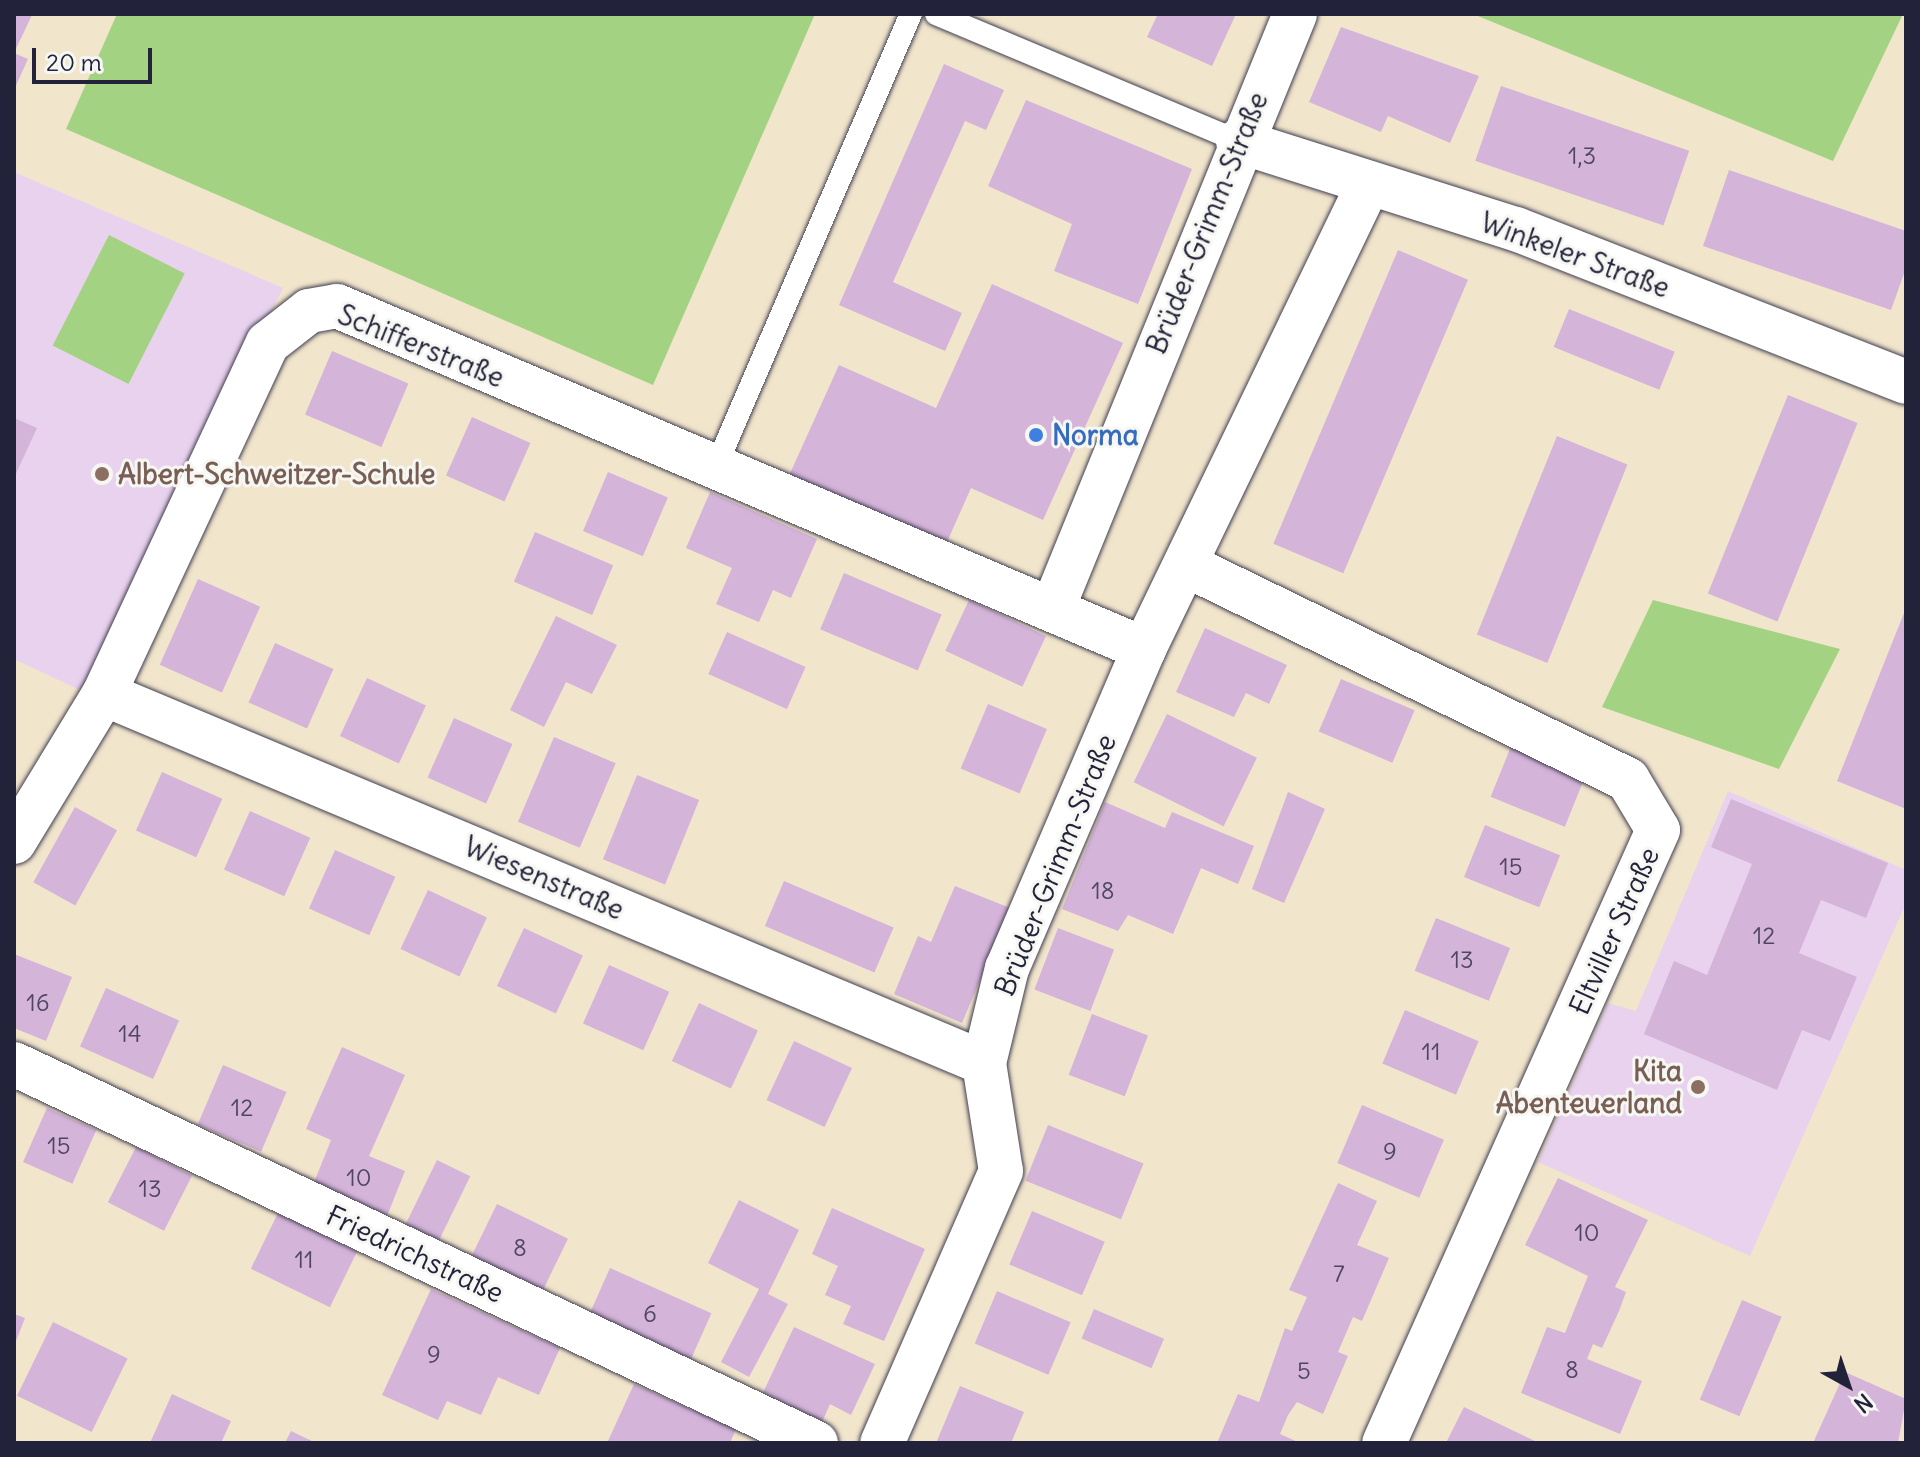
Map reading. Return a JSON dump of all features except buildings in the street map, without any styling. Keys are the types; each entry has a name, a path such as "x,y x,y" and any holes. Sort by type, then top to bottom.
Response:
{"street":[{"name":"Brüder-Grimm-Straße","path":"1053,608 1238,141 1295,14"},
{"name":"Winkeler Straße","path":"1238,141 1367,187 1516,229 1906,382"},
{"name":"Brüder-Grimm-Straße","path":"882,1443 1001,1171 984,1063 1007,968 1144,649 1188,566 1367,187"},
{"name":"Schifferstraße","path":"14,842 96,687 268,343 309,311 337,306 714,471 1053,608"},
{"name":"Eltviller Straße","path":"1188,566 1628,780 1658,830 1384,1443"},
{"path":"1053,608 1144,649"},
{"name":"Wiesenstraße","path":"96,687 984,1063"},
{"name":"Friedrichstraße","path":"14,1064 816,1443"}],"lane":[{"path":"714,471 911,14"},
{"path":"936,14 1238,141"}],"shaded area":[{"name":"Albert-Schweitzer-Schule","path":"14,172 283,288 82,691 14,659"},
{"name":"Kita Abenteuerland","path":"1728,791 1906,870 1906,903 1750,1256 1538,1162 1608,1003 1636,1011"}],"green space":[{"path":"117,14 815,14 653,385 66,129"},
{"path":"1473,14 1903,14 1833,161"},
{"path":"109,235 185,274 128,384 53,345"},
{"path":"1653,600 1840,649 1779,769 1602,707"}],"place":[{"name":"Norma","path":"1036,435"},
{"name":"Albert-Schweitzer-Schule","path":"102,474"},
{"name":"Kita Abenteuerland","path":"1698,1087"}]}
